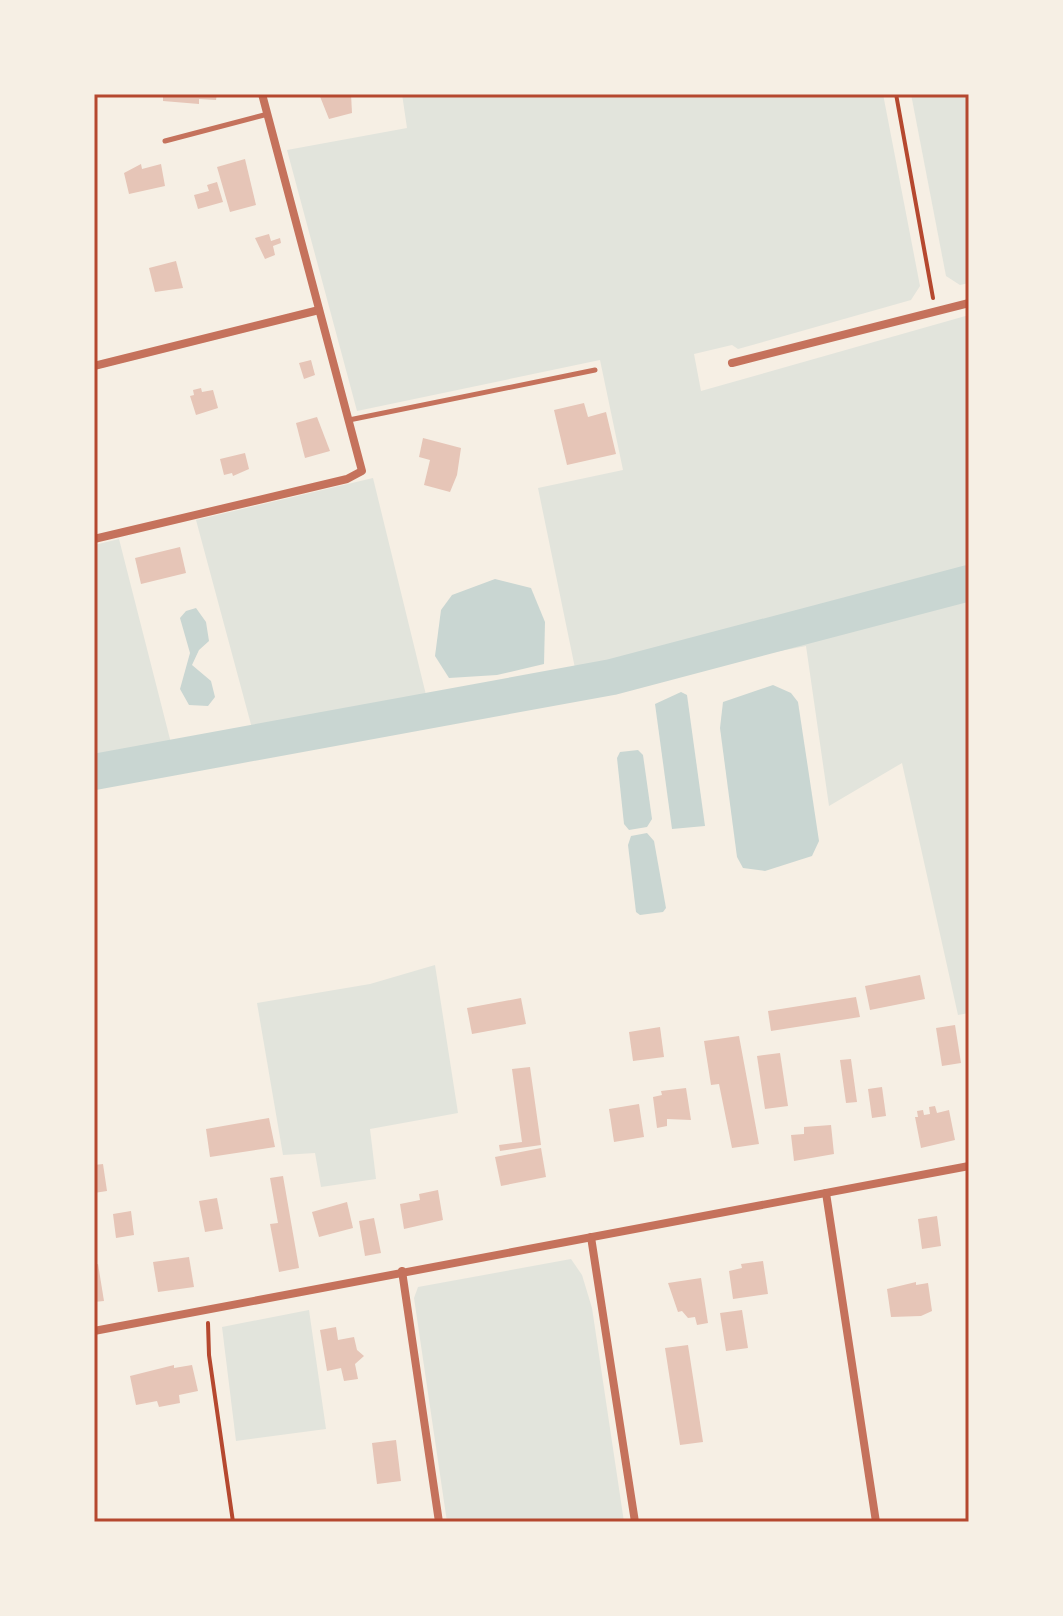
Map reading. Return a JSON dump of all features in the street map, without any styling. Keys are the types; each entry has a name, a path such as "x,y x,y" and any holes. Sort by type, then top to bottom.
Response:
{"street":[{"path":"94,539 347,479 362,471 262,94"},
{"path":"732,363 969,303"},
{"path":"94,366 319,310"},
{"path":"94,1331 969,1166"},
{"path":"826,1193 876,1522"},
{"path":"591,1237 635,1522"},
{"path":"402,1271 439,1522"}],"lane":[{"path":"165,141 268,114"},
{"path":"348,420 595,370"}],"path":[{"path":"896,94 935,313"},
{"path":"208,1309 209,1355 233,1522"}],"shaded area":[{"path":"402,94 883,94 920,286 911,300 738,349 732,345 694,354 701,391 969,315 969,1013 958,1015 902,763 829,806 806,646 263,752 94,781 94,545 119,539 172,747 253,732 196,520 373,478 427,699 576,673 538,488 623,470 600,360 357,411 287,150 407,128"},
{"path":"911,94 969,94 969,283 960,285 946,276"},
{"path":"495,579 531,588 545,622 544,664 497,675 449,678 435,656 441,610 452,595"},
{"path":"196,608 206,622 209,641 199,650 192,665 211,681 215,697 208,706 189,705 180,689 190,653 180,618 186,611"},
{"path":"773,685 791,693 798,702 819,841 812,856 765,871 743,868 737,857 720,728 723,702"},
{"path":"681,692 687,695 705,826 672,829 655,704"},
{"path":"638,750 643,755 652,819 647,827 629,830 624,824 617,758 620,752"},
{"path":"647,833 654,841 666,908 663,912 640,915 636,912 628,845 631,836"},
{"path":"435,965 458,1113 370,1129 376,1179 321,1187 315,1153 283,1155 257,1003 370,984"},
{"path":"571,1259 582,1275 592,1308 624,1522 447,1522 414,1298 418,1287"},
{"path":"309,1310 326,1429 236,1441 222,1327"}],"building":[{"path":"163,94 217,94 216,100 199,99 199,104 163,101"},
{"path":"319,94 351,94 352,113 329,119"},
{"path":"245,159 256,205 230,212 217,167"},
{"path":"141,164 142,169 161,164 165,186 129,194 124,173"},
{"path":"217,182 223,202 198,209 194,195 209,191 207,185"},
{"path":"269,234 271,241 280,238 281,243 273,246 275,255 265,259 255,238"},
{"path":"176,261 183,288 155,292 149,268"},
{"path":"311,360 315,375 304,379 299,363"},
{"path":"201,388 202,392 213,390 218,408 196,415 190,396 194,395 193,390"},
{"path":"584,403 588,417 606,412 616,454 567,465 554,410"},
{"path":"317,417 330,451 305,458 296,423"},
{"path":"423,438 461,448 457,475 450,492 424,485 430,460 419,457"},
{"path":"245,453 249,469 233,476 232,473 224,475 220,459"},
{"path":"180,547 186,573 141,584 135,558"},
{"path":"920,975 925,999 870,1010 865,986"},
{"path":"856,997 860,1017 771,1031 768,1011"},
{"path":"521,998 526,1024 472,1034 467,1008"},
{"path":"955,1025 961,1063 942,1066 936,1028"},
{"path":"660,1027 664,1057 633,1061 629,1032"},
{"path":"739,1036 759,1144 732,1148 719,1084 711,1085 704,1041"},
{"path":"780,1053 788,1106 765,1109 757,1056"},
{"path":"851,1059 857,1102 846,1103 840,1060"},
{"path":"530,1067 541,1145 500,1151 499,1145 522,1142 512,1069"},
{"path":"882,1087 886,1116 872,1118 868,1089"},
{"path":"686,1088 691,1120 667,1119 667,1126 657,1128 653,1097 662,1095 661,1091"},
{"path":"639,1104 644,1137 614,1142 609,1109"},
{"path":"935,1106 937,1113 949,1110 955,1140 921,1148 915,1117 918,1117 917,1111 930,1114 929,1107"},
{"path":"269,1118 275,1147 210,1157 206,1129"},
{"path":"831,1125 834,1154 794,1161 791,1135 804,1134 804,1127"},
{"path":"541,1148 546,1177 501,1186 495,1157"},
{"path":"103,1164 107,1191 94,1193 94,1165"},
{"path":"283,1176 299,1268 279,1272 270,1224 278,1223 270,1178"},
{"path":"438,1190 443,1220 404,1229 400,1204 420,1200 419,1194"},
{"path":"217,1198 223,1229 205,1232 199,1201"},
{"path":"347,1202 353,1228 319,1237 312,1212"},
{"path":"131,1211 134,1235 116,1238 113,1214"},
{"path":"937,1216 941,1246 922,1249 918,1219"},
{"path":"374,1218 381,1253 365,1256 359,1221"},
{"path":"189,1257 194,1287 158,1292 153,1262"},
{"path":"763,1261 768,1294 733,1299 729,1271 742,1268 741,1264"},
{"path":"98,1264 104,1301 94,1302 94,1265"},
{"path":"701,1278 708,1323 697,1325 695,1317 688,1318 682,1311 678,1312 668,1283"},
{"path":"916,1282 916,1285 928,1283 932,1311 921,1316 891,1317 887,1289"},
{"path":"742,1310 748,1348 726,1351 720,1313"},
{"path":"336,1327 338,1340 354,1337 357,1350 364,1356 355,1364 358,1379 344,1381 341,1368 327,1371 320,1330"},
{"path":"688,1345 703,1442 680,1445 665,1348"},
{"path":"174,1365 174,1368 192,1365 198,1391 179,1395 180,1403 159,1407 157,1401 136,1405 130,1376"},
{"path":"396,1440 401,1481 377,1484 372,1443"}],"waterway":[{"path":"94,772 612,677 969,583"}]}
